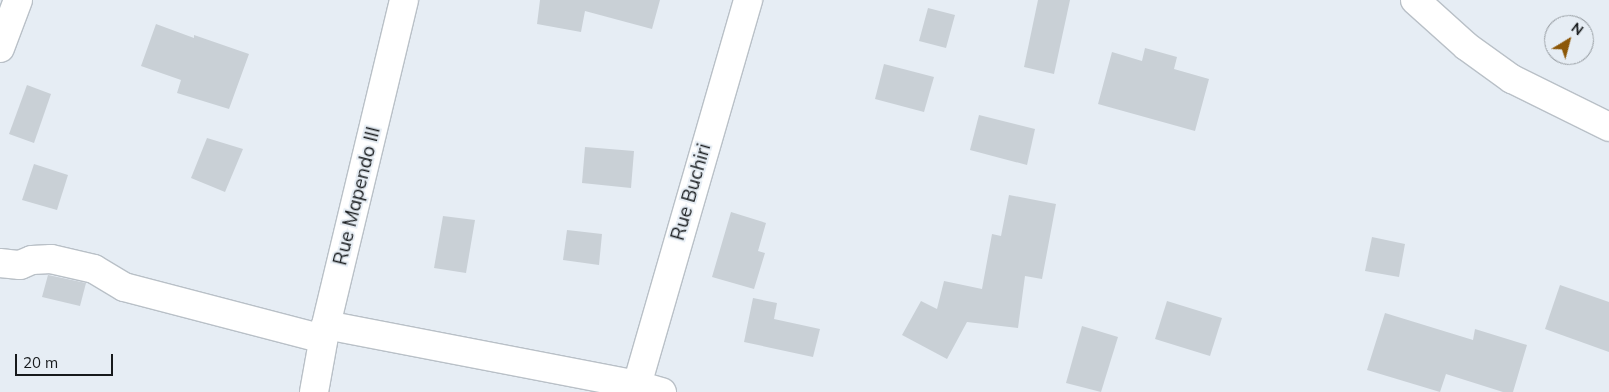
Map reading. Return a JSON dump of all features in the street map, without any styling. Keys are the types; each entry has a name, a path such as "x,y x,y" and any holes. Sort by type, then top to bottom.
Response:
{"street":[{"path":"0,48 18,0"},
{"name":"Rue Mapendo III","path":"314,392 324,332 404,0"},
{"name":"Rue Buchiri","path":"649,388 748,0"},
{"path":"1415,0 1466,46 1512,78 1609,128"},
{"path":"0,262 20,265 32,260 51,259 94,269 124,287 324,332 649,388"}],"building":[{"path":"540,0 660,0 652,29 585,11 581,32 537,24"},
{"path":"1038,0 1070,0 1054,74 1024,67"},
{"path":"928,8 955,15 946,48 919,41"},
{"path":"156,24 194,38 194,35 249,54 229,109 177,93 181,80 141,66"},
{"path":"1145,48 1177,57 1174,69 1209,79 1195,131 1098,104 1112,52 1142,61"},
{"path":"884,64 934,77 924,112 875,99"},
{"path":"27,85 51,94 34,143 9,134"},
{"path":"979,115 1035,129 1027,165 970,150"},
{"path":"207,138 243,149 225,192 191,178"},
{"path":"585,147 634,151 631,188 582,183"},
{"path":"34,164 68,175 57,210 22,200"},
{"path":"1009,195 1056,204 1042,279 1025,276 1018,328 967,322 947,359 902,335 921,301 937,309 944,281 982,289 992,234 1001,236"},
{"path":"731,212 766,223 758,251 765,253 754,289 712,277"},
{"path":"443,216 475,220 466,273 434,268"},
{"path":"567,230 602,234 599,265 563,260"},
{"path":"1372,237 1405,244 1399,277 1365,271"},
{"path":"48,275 86,283 80,306 42,297"},
{"path":"1560,285 1609,302 1609,352 1545,329"},
{"path":"753,298 777,303 774,319 820,329 813,357 744,342"},
{"path":"1167,301 1222,318 1210,356 1155,339"},
{"path":"1385,313 1473,340 1475,329 1527,345 1513,392 1503,392 1446,374 1440,392 1367,370"},
{"path":"1082,326 1118,337 1101,392 1066,383"}]}
